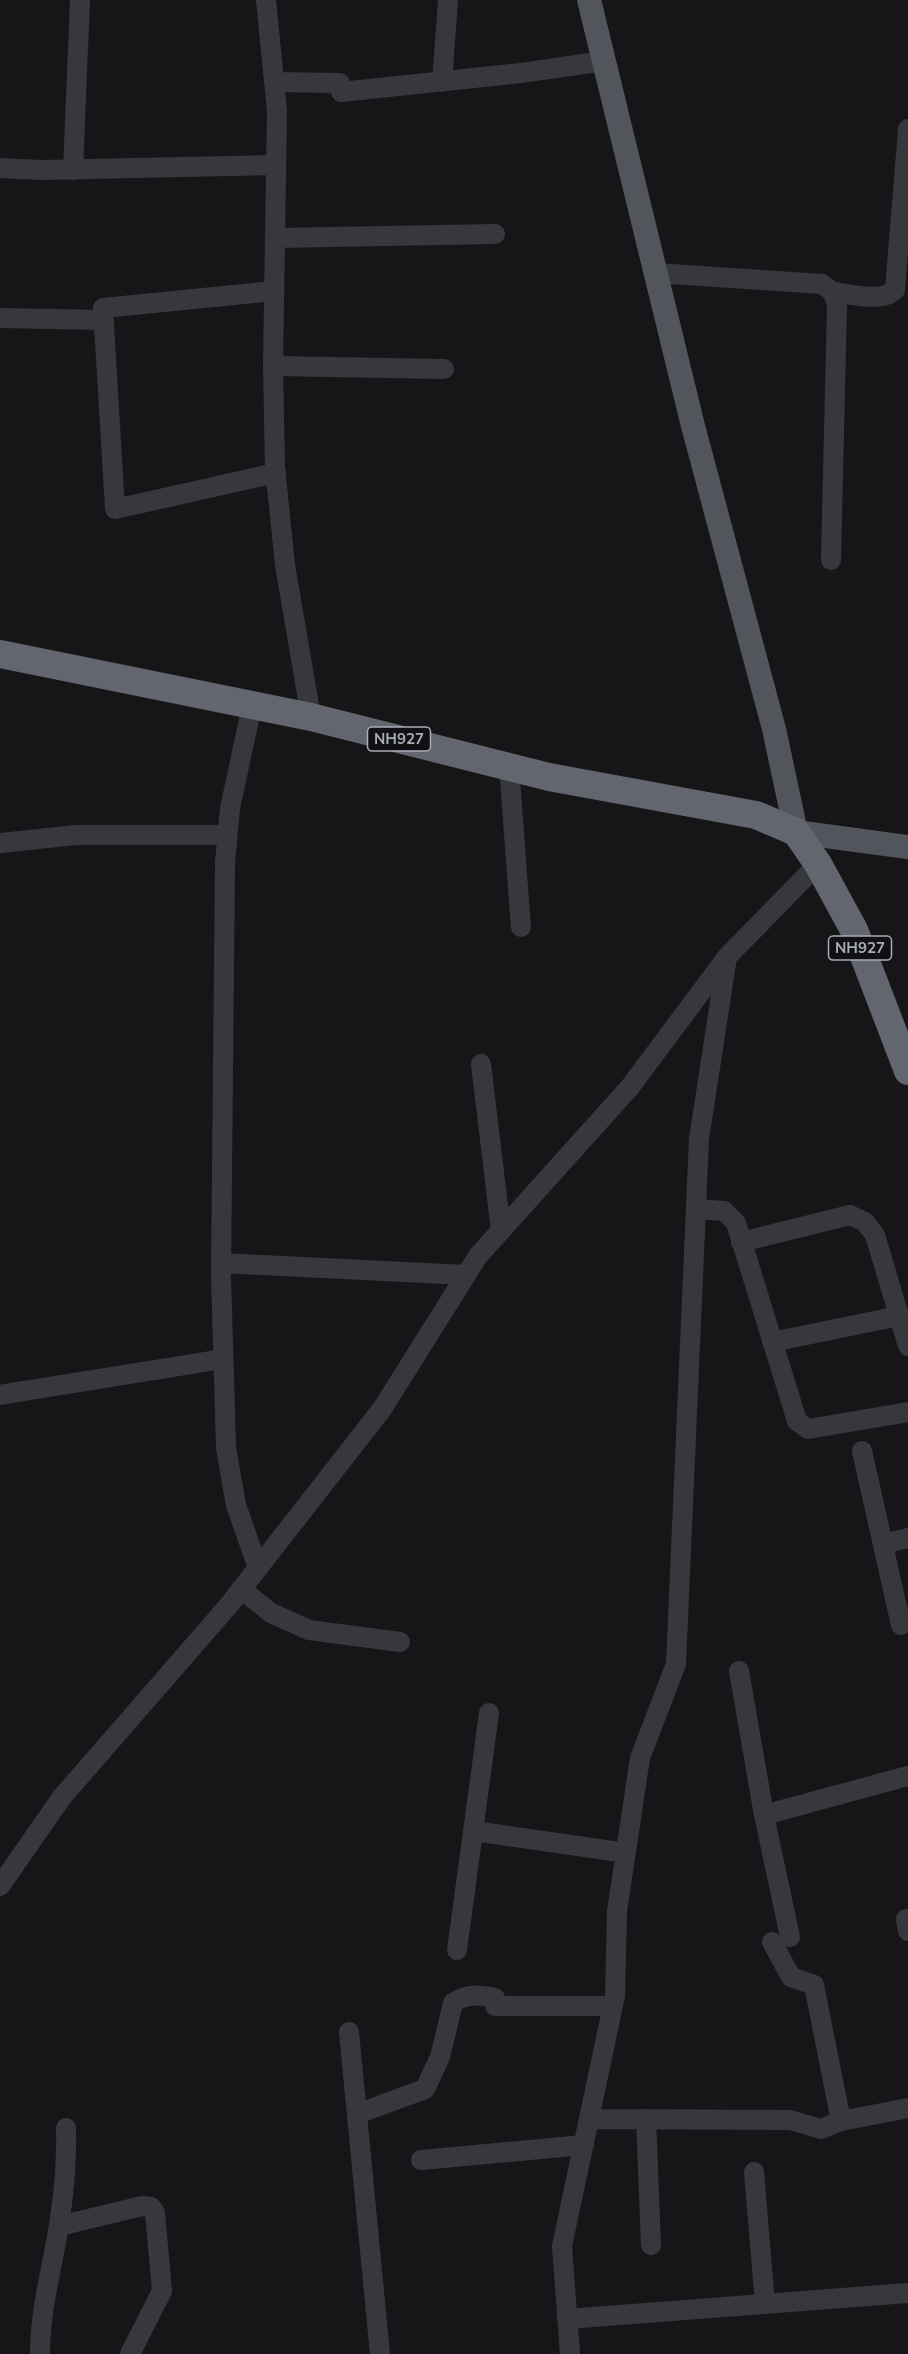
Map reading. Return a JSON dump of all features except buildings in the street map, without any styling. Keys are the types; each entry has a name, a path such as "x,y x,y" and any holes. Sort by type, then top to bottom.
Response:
{"highway":[{"name":"NH927","path":"0,654 311,717 509,767 756,815 796,832 818,864 854,930 908,1071"}],"main road":[{"path":"589,0 693,426 774,729 796,832 908,847"}],"street":[{"path":"73,170 80,0"},
{"path":"266,0 277,111 273,366 276,473 285,565 311,717"},
{"path":"442,82 448,0"},
{"path":"274,82 341,88 442,82 604,61"},
{"path":"656,273 822,284 833,292 899,296 896,285 908,129"},
{"path":"0,168 73,170 276,165"},
{"path":"275,238 495,234"},
{"path":"274,291 103,308 115,509 276,473"},
{"path":"831,561 837,305 833,292"},
{"path":"0,318 104,320"},
{"path":"273,366 444,369"},
{"path":"252,706 230,808 227,836 222,1263 223,1359 230,1479 258,1568"},
{"path":"509,767 521,927"},
{"path":"0,843 75,835 227,836"},
{"path":"0,1886 62,1797 241,1589 382,1409 478,1257 630,1088 727,957 818,864"},
{"path":"570,2354 562,2246 615,1996 617,1911 640,1758 676,1664 699,1138 727,957"},
{"path":"481,1064 501,1231"},
{"path":"696,1209 724,1211 736,1223 796,1421 808,1429 908,1412"},
{"path":"741,1242 850,1215 865,1222 875,1235 908,1346"},
{"path":"222,1263 466,1275"},
{"path":"772,1342 899,1316"},
{"path":"0,1395 223,1359"},
{"path":"862,1451 902,1625"},
{"path":"883,1544 908,1538"},
{"path":"241,1589 271,1613 309,1630 400,1642"},
{"path":"739,1671 764,1815 781,1939 791,1977 814,1984 841,2121"},
{"path":"458,1950 489,1713"},
{"path":"764,1815 908,1776"},
{"path":"474,1831 626,1853"},
{"path":"357,2114 424,2089 440,2057 453,2003 461,1998 478,1995 495,2002 612,2006"},
{"path":"349,2032 380,2354"},
{"path":"590,2119 790,2120 821,2129 841,2121 908,2108"},
{"path":"646,2119 651,2245"},
{"path":"40,2354 41,2313 59,2226 67,2158 66,2128"},
{"path":"421,2160 584,2145"},
{"path":"754,2172 765,2304"},
{"path":"59,2226 142,2206 151,2207 155,2213 162,2291 130,2354"},
{"path":"567,2319 908,2293"}]}
